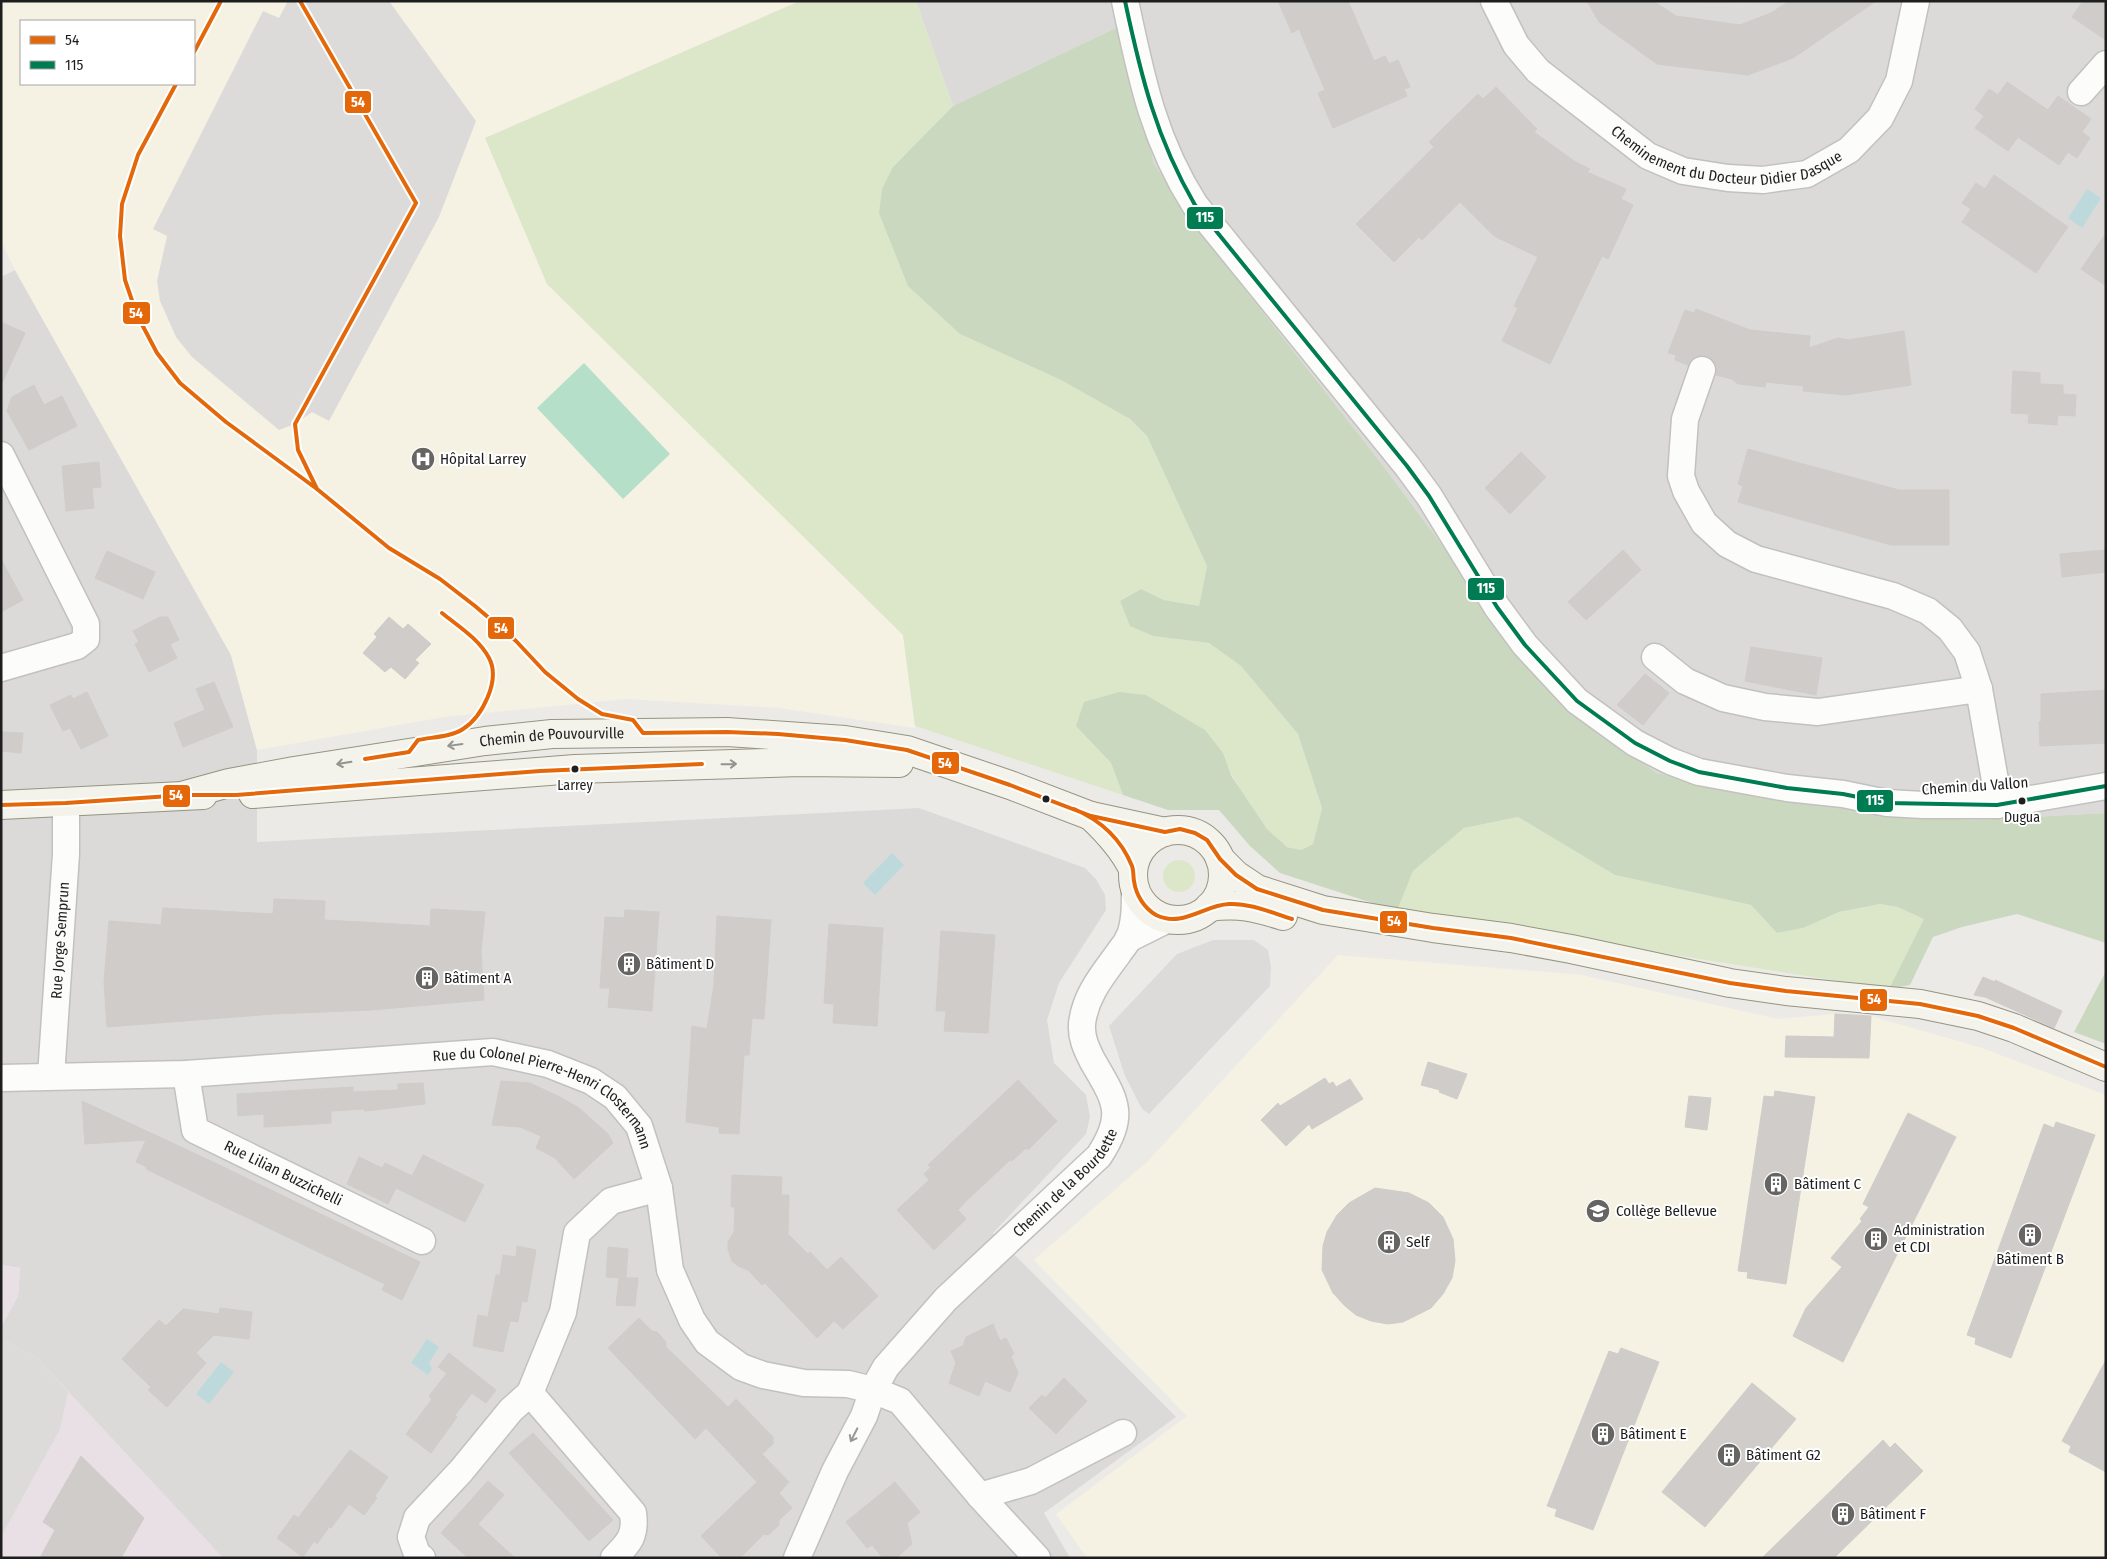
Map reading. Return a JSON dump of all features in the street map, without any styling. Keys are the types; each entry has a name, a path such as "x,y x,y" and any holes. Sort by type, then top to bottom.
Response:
{"street":[{"name":"Chemin du Vallon","path":"1125,1 1148,104 1162,145 1195,205 1429,496 1498,607 1525,645 1578,701 1635,743 1670,761 1699,772 1787,788 1843,794 1887,803 1997,796 2106,786"},
{"name":"Cheminement du Docteur Didier Dasque","path":"1494,1 1516,45 1538,71 1648,156 1683,171 1728,178 1763,180 1807,174 1849,150 1880,118 1899,81 1916,1"},
{"path":"2081,92 2106,64"},
{"path":"1702,370 1685,419 1681,476 1686,492 1704,523 1727,544 1756,559 1893,596 1928,611 1950,629 1968,652 1979,689 1997,796"},
{"path":"1,454 86,624 86,638 77,646 1,668"},
{"path":"1655,657 1685,681 1722,698 1765,707 1818,712 1979,689"},
{"name":"Chemin de Pouvourville","path":"185,795 229,783 294,771 485,741 552,734 727,732 845,740 907,750 1010,785 1091,816 1165,832 1180,829 1194,833 1208,840 1220,859 1236,875 1257,889 1323,910 1433,928 1511,938 1730,983 1786,991 1920,1004 1978,1016 2014,1028 2106,1067"},
{"name":"Chemin de Pouvourville","path":"1,805 66,803 185,795 236,795 594,768 800,762 951,765"},
{"name":"Chemin du Vallon","path":"1997,796 2106,773"},
{"name":"Rue Jorge Semprun","path":"51,1076 66,854 66,803"},
{"name":"Chemin de Pouvourville","path":"1091,816 1110,834 1126,854 1134,879 1148,908 1168,919 1190,918 1209,907 1229,904 1251,906 1308,925 1331,929 1383,931 1433,928"},
{"path":"1134,879 1141,850 1147,842 1165,832"},
{"path":"1209,907 1220,890 1222,869 1220,859"},
{"name":"Chemin de la Bourdette","path":"797,1558 835,1471 864,1416 873,1390 886,1367 946,1299 1099,1156 1111,1137 1115,1124 1114,1099 1086,1048 1082,1035 1082,1023 1088,996 1128,939 1135,911 1134,879"},
{"name":"Chemin de la Bourdette","path":"1128,939 1168,919"},
{"name":"Rue du Colonel Pierre-Henri Clostermann","path":"1,1078 186,1074 493,1052 548,1064 591,1081 615,1097 639,1126 659,1188 670,1270 692,1320 708,1342 741,1367 763,1376 804,1383 848,1384 873,1390"},
{"name":"Rue Lilian Buzzichelli","path":"186,1074 195,1130 422,1240"},
{"path":"422,1558 417,1554 411,1537 417,1518 461,1471 511,1410 530,1392 563,1312 577,1233 611,1201 659,1188"},
{"path":"873,1390 900,1401 980,1496 1037,1558"},
{"path":"530,1392 633,1513 635,1529 628,1542 614,1558"},
{"path":"980,1496 1030,1480 1123,1433"}],"shaded area":[{"name":"Hôpital Larrey","path":"1,1 800,1 485,138 548,284 903,635 915,728 779,708 626,699 444,717 257,750 231,655 15,270 1,241"},
{"path":"288,1 389,1 476,121 439,217 329,421 312,412 295,424 279,430 192,357 176,337 160,301 157,281 167,236 153,229 263,11 279,18"},
{"path":"916,1 2106,1 2106,813 1973,820 1792,800 1655,773 1546,685 1378,459 1211,246 1154,164 1122,25 953,106"},
{"path":"1693,1 1760,1 1743,8 1702,6"},
{"path":"15,270 231,655 257,750 257,842 919,808 1085,868 1096,879 1105,895 1106,910 1059,983 1047,1020 1054,1063 1086,1095 1090,1117 1086,1134 993,1233 1176,1417 1044,1513 1070,1558 223,1558 38,1359 1,1338 1,1327 18,1296 20,1268 1,1265 1,277"},
{"path":"1213,940 1254,940 1268,950 1271,967 1270,986 1149,1114 1142,1109 1125,1076 1109,1026 1177,954"},
{"name":"Collège Bellevue","path":"1338,955 1582,975 1778,1019 1835,1014 1871,1016 1982,1048 2106,1095 2106,1558 1087,1558 1056,1514 1187,1416 1034,1260 1148,1161"},
{"path":"1,1265 20,1268 18,1296 1,1327"},
{"path":"1,1338 38,1359 223,1558 1,1558"},
{"path":"1,1338 38,1359 68,1392 60,1429 1,1537"}],"green space":[{"path":"800,1 916,1 953,106 893,167 960,334 1061,380 1130,419 1147,436 1207,566 1199,606 1164,600 1141,589 1120,601 1130,625 1153,636 1209,643 1241,666 1298,734 1322,808 1313,844 1301,850 1291,848 1276,838 1266,828 1248,804 1222,753 1076,726 1111,763 1123,795 915,726 903,635 547,284 485,138"},
{"path":"1122,25 1154,164 1211,246 1378,459 1546,685 1656,773 1792,800 1973,820 2106,813 2106,943 2017,914 1962,927 1933,937 1910,985 1889,989 1924,919 1898,907 1880,904 1839,912 1803,928 1777,933 1751,905 1615,875 1518,817 1464,828 1413,871 1397,911 1280,873 1250,846 1219,810 1168,810 1123,795 1111,763 1076,726 1084,702 1119,692 1146,695 1205,730 1223,753 1232,777 1267,829 1287,847 1301,850 1313,844 1322,808 1298,734 1241,666 1209,643 1153,636 1130,626 1120,601 1141,589 1164,600 1199,606 1207,566 1147,436 1130,419 1061,380 960,334 908,286 879,213 882,189 893,167 953,106"},
{"path":"584,363 670,454 623,499 537,408"},
{"path":"1518,817 1615,875 1751,905 1777,933 1803,928 1839,912 1880,904 1898,907 1925,918 1889,989 1397,911 1413,871 1464,828"},
{"path":"1179,860 1185,861 1190,865 1194,870 1194,882 1190,887 1185,891 1179,892 1173,891 1168,887 1164,882 1163,876 1164,870 1168,865 1173,861"},
{"path":"2106,971 2106,1044 2074,1032"}],"water":[{"path":"2087,189 2101,198 2082,228 2068,218"},
{"path":"892,853 904,865 875,895 863,883"},
{"path":"427,1339 439,1347 429,1363 432,1369 428,1375 411,1363"},
{"path":"221,1362 234,1372 209,1404 196,1394"}],"building":[{"path":"1278,1 1348,1 1374,61 1385,56 1389,64 1398,60 1410,87 1404,89 1407,96 1333,128 1318,93 1325,90 1299,29 1292,33"},
{"path":"1587,1 1653,1 1676,16 1740,25 1771,13 1789,1 1876,1 1793,58 1748,75 1657,64 1599,22"},
{"path":"2083,1 2106,1 2106,40 2072,17"},
{"path":"2007,82 2048,110 2058,96 2091,119 2082,132 2090,138 2077,158 2068,152 2059,165 2018,137 2008,151 1975,128 1984,116 1975,109 1989,89 1998,95"},
{"path":"1496,87 1537,129 1534,132 1574,161 1590,169 1587,172 1626,189 1621,199 1633,205 1608,259 1602,256 1550,364 1502,341 1518,308 1514,306 1538,257 1494,236 1460,202 1422,240 1419,237 1394,262 1356,224 1434,147 1429,142 1478,94 1483,99"},
{"path":"1994,175 2068,227 2036,273 1962,222 1971,209 1962,203 1976,183 1985,189"},
{"path":"2106,233 2106,286 2081,269"},
{"path":"1696,309 1750,330 1810,336 1809,348 1838,338 1848,340 1904,331 1911,385 1846,395 1803,391 1804,386 1766,382 1765,387 1738,384 1732,379 1716,375 1717,367 1713,360 1707,356 1699,355 1692,359 1688,365 1675,360 1676,355 1668,353 1685,310 1694,313"},
{"path":"1,322 25,333 1,385"},
{"path":"2013,371 2040,373 2040,384 2063,385 2063,394 2076,395 2075,416 2058,415 2057,425 2028,423 2029,414 2011,413"},
{"path":"34,385 44,405 62,396 77,426 29,450 7,411 12,397"},
{"path":"1748,449 1899,490 1949,490 1949,545 1891,545 1738,502 1743,486 1738,484"},
{"path":"1521,452 1546,477 1510,514 1485,488"},
{"path":"99,462 101,487 92,488 94,508 66,511 62,466"},
{"path":"1623,550 1641,570 1586,620 1568,602"},
{"path":"2106,550 2106,572 2062,577 2060,554"},
{"path":"107,551 155,572 143,599 95,578"},
{"path":"1,559 23,600 1,612"},
{"path":"160,617 168,617 179,640 170,644 177,658 149,672 135,644 139,642 133,631"},
{"path":"389,617 403,629 408,624 431,644 415,660 419,663 405,679 391,667 385,672 363,653 377,637 374,634"},
{"path":"1751,647 1822,658 1816,695 1745,681"},
{"path":"1645,674 1669,693 1643,725 1617,705"},
{"path":"214,682 233,727 183,747 174,723 205,710 196,689"},
{"path":"2106,690 2106,743 2040,746 2041,694"},
{"path":"87,692 108,736 81,749 70,728 63,731 50,705 71,695 73,699"},
{"path":"1,732 23,733 21,753 1,751"},
{"path":"274,899 325,901 324,920 430,926 431,909 485,912 481,952 484,1000 371,1010 273,1014 107,1027 104,982 109,921 161,925 163,908 273,914"},
{"name":"Bâtiment D","path":"625,910 659,912 652,1011 608,1007 610,988 600,988 605,917 624,918"},
{"path":"717,916 771,920 764,1019 752,1018 749,1055 744,1055 739,1134 719,1133 719,1127 686,1122 692,1026 707,1029 714,985"},
{"path":"829,924 883,928 877,1026 833,1023 834,1004 824,1003"},
{"path":"941,931 995,935 988,1033 944,1031 946,1011 936,1011"},
{"path":"1983,977 1995,982 1995,980 2062,1011 2054,1028 1985,997 1974,995"},
{"path":"1835,1014 1871,1016 1869,1058 1785,1057 1786,1036 1834,1037"},
{"path":"1428,1062 1467,1074 1457,1099 1439,1092 1440,1090 1421,1085"},
{"path":"1325,1078 1329,1084 1333,1082 1336,1087 1350,1079 1363,1099 1312,1129 1309,1124 1286,1146 1261,1120 1278,1103 1280,1106"},
{"path":"1018,1080 1057,1121 1028,1150 1026,1148 1012,1161 1010,1160 965,1202 958,1210 966,1219 934,1250 897,1210 929,1180 924,1174 931,1167 928,1165"},
{"path":"501,1081 530,1083 560,1097 579,1108 608,1134 613,1143 574,1179 555,1158 536,1148 541,1136 520,1127 492,1125"},
{"path":"423,1083 425,1104 365,1111 364,1109 331,1111 331,1123 264,1127 264,1114 238,1116 237,1094 353,1087 353,1092 398,1090 398,1084"},
{"name":"Bâtiment C","path":"1775,1091 1815,1097 1786,1284 1747,1278 1748,1272 1738,1271 1764,1096 1774,1097"},
{"path":"1689,1096 1711,1098 1707,1130 1685,1127"},
{"path":"82,1101 420,1262 402,1300 382,1290 385,1284 146,1169 147,1167 136,1162 146,1140 85,1144"},
{"name":"Administration et CDI","path":"1908,1113 1956,1137 1843,1362 1793,1336 1806,1308 1842,1267 1831,1258 1862,1221 1860,1219 1869,1207 1863,1204"},
{"name":"Bâtiment B","path":"2056,1122 2095,1135 2011,1358 1975,1344 1976,1338 1967,1335 2044,1124 2054,1128"},
{"path":"423,1155 484,1185 465,1222 396,1188 388,1204 347,1184 359,1157 382,1168 385,1163 412,1176"},
{"path":"732,1175 782,1177 781,1195 789,1195 788,1234 808,1254 810,1252 827,1270 841,1257 878,1296 843,1329 834,1321 817,1338 765,1283 762,1285 748,1270 732,1261 728,1242 734,1232 735,1207 731,1207"},
{"name":"Self","path":"1375,1188 1409,1193 1429,1203 1443,1217 1453,1239 1455,1261 1452,1278 1443,1294 1431,1308 1403,1322 1388,1324 1371,1321 1356,1315 1333,1293 1322,1270 1323,1246 1327,1232 1337,1215 1349,1203"},
{"path":"517,1246 536,1250 527,1302 522,1301 518,1322 510,1321 503,1352 473,1346 478,1315 488,1317 496,1275 500,1275 503,1255 516,1257"},
{"path":"608,1247 628,1249 626,1278 638,1278 635,1306 616,1305 619,1278 625,1278 606,1277"},
{"path":"220,1308 252,1312 249,1339 214,1335 196,1353 206,1363 167,1407 148,1390 151,1387 122,1359 159,1320 166,1326 183,1309 219,1314"},
{"path":"639,1318 652,1331 657,1332 666,1342 666,1347 728,1407 736,1399 773,1437 773,1444 762,1454 789,1482 779,1493 792,1508 779,1520 779,1525 768,1535 764,1534 740,1558 722,1558 701,1536 757,1482 706,1428 695,1439 608,1348"},
{"path":"993,1324 1000,1341 1006,1338 1014,1354 1011,1356 1018,1373 1010,1392 985,1381 979,1396 949,1383 956,1363 951,1351 963,1346 966,1337"},
{"name":"Bâtiment E","path":"1621,1348 1659,1362 1593,1530 1555,1516 1557,1509 1547,1506 1609,1351 1618,1354"},
{"path":"449,1353 496,1390 486,1403 472,1393 455,1415 457,1417 431,1453 406,1434 432,1399 429,1396 447,1373 438,1367"},
{"path":"2106,1360 2106,1472 2069,1452 2071,1446 2062,1441"},
{"path":"1064,1378 1087,1401 1056,1434 1029,1408 1042,1395 1045,1398"},
{"name":"Bâtiment G2","path":"1752,1383 1796,1419 1705,1527 1662,1492"},
{"path":"533,1433 613,1520 589,1541 509,1453"},
{"name":"Bâtiment F","path":"1883,1440 1890,1448 1895,1443 1923,1471 1834,1558 1762,1558"},
{"path":"350,1450 388,1477 375,1496 377,1498 364,1515 349,1504 317,1544 314,1541 303,1557 277,1538 294,1515 298,1518"},
{"path":"81,1456 144,1518 121,1558 40,1558 55,1530 43,1522"},
{"path":"488,1481 504,1495 478,1524 515,1558 468,1558 441,1533"},
{"path":"895,1482 920,1512 907,1523 912,1544 896,1558 883,1558 872,1545 867,1548 846,1522"}],"transit line":[{"name":"54","path":"195,50 221,1"},
{"name":"54","path":"300,1 416,203"},
{"name":"115","path":"1125,1 1151,106 1181,180 1195,205 1407,466 1429,496 1497,607 1525,645 1577,701 1635,743 1670,761 1699,772 1787,788 1843,794 1887,803 1997,805 2106,786"},
{"name":"54","path":"175,85 138,155 122,204 120,236 125,280 137,315 157,353 180,383 226,422 317,489 389,548 440,579 475,606 516,641 545,672 578,699 602,714 633,720 643,733 727,732 778,734 845,740 907,750 1010,785 1091,816 1165,832 1180,829 1195,833 1207,840 1220,859 1236,875 1257,889 1323,910 1433,928 1511,938 1730,983 1786,991 1920,1004 1978,1016 2014,1028 2106,1067"},
{"name":"54","path":"317,489 298,450 295,424 416,203"},
{"name":"54","path":"365,759 409,752 418,740 458,732 470,723 483,707 488,697 493,677 489,658 474,639 442,613"},
{"name":"54","path":"1,805 66,803 185,795 236,795 540,771 702,764"},
{"name":"54","path":"1074,809 1101,825 1116,839 1132,866 1135,886 1139,896 1144,905 1156,915 1175,919 1193,915 1220,905 1237,904 1292,919"}],"place":[{"name":"Hôpital Larrey","path":"423,459"},
{"name":"Larrey","path":"575,769"},
{"name":"Dugua","path":"2022,801"},
{"name":"Bâtiment D","path":"629,964"},
{"name":"Bâtiment A","path":"427,978"},
{"name":"Bâtiment C","path":"1776,1184"},
{"name":"Collège Bellevue","path":"1598,1211"},
{"name":"Bâtiment B","path":"2030,1235"},
{"name":"Administration et CDI","path":"1876,1239"},
{"name":"Self","path":"1389,1242"},
{"name":"Bâtiment E","path":"1603,1434"},
{"name":"Bâtiment G2","path":"1729,1455"},
{"name":"Bâtiment F","path":"1843,1514"}]}
